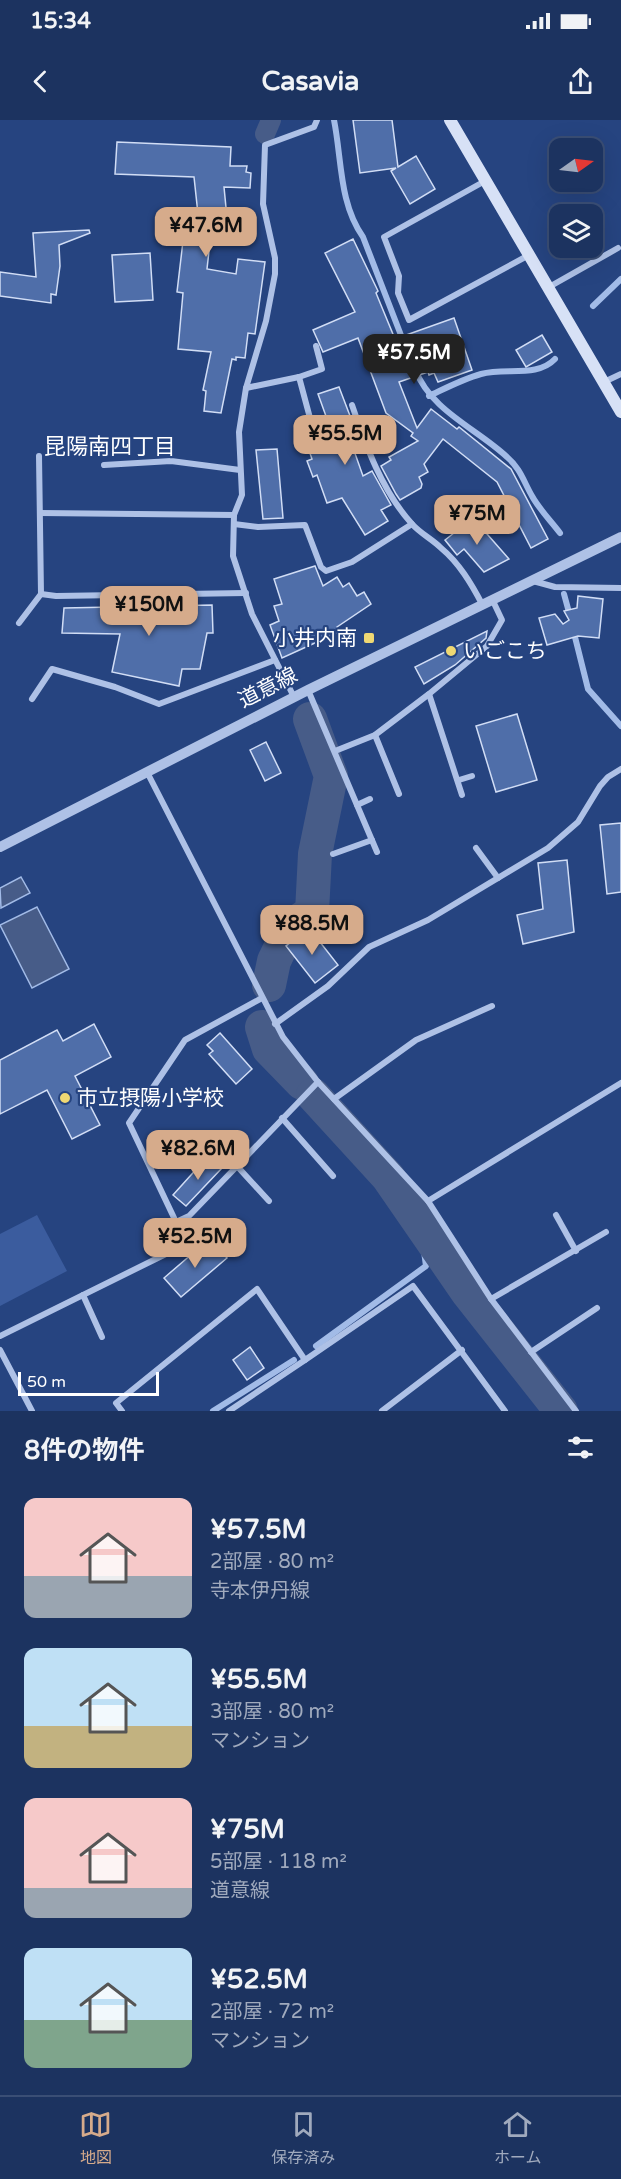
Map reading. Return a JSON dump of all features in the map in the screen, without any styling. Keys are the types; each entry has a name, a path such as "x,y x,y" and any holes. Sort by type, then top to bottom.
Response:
{"main road":[{"path":"450,120 621,412"}],"street":[{"path":"294,697 252,614 233,556 234,516 242,495 239,432 246,388 266,321 275,274 263,204 265,145 314,127 317,120"},
{"path":"485,181 384,237 399,276 398,294 409,320 530,255"},
{"path":"549,287 618,248"},
{"path":"246,388 299,377 322,369 316,346"},
{"path":"604,382 621,374"},
{"path":"299,377 310,418"},
{"path":"335,751 375,735 429,694 487,646 502,620 443,549 412,524 381,476 352,405"},
{"path":"19,623 41,594 39,456"},
{"path":"104,465 171,461 240,470"},
{"path":"40,513 234,516"},
{"path":"234,524 258,527 305,525 321,567 326,571 352,562 412,524"},
{"name":"道意線","path":"0,847 308,690 621,537"},
{"path":"532,581 555,587 621,588"},
{"path":"41,594 56,596 246,593"},
{"path":"32,699 52,669 115,687 145,701 159,704 275,660"},
{"path":"308,690 377,852"},
{"path":"429,694 459,780 462,795"},
{"path":"375,735 399,794"},
{"path":"276,1024 328,986 369,947 428,920 548,848 578,822 600,786 608,777 621,769"},
{"path":"147,772 283,1037 318,1082 428,1201 491,1299 576,1411"},
{"path":"459,780 472,776"},
{"path":"357,804 370,799"},
{"path":"333,854 372,840"},
{"path":"476,848 498,878"},
{"path":"0,1336 174,1250 179,1243 176,1222 129,1123 185,1040 262,998"},
{"path":"334,1099 416,1040 492,1006"},
{"path":"176,1222 189,1216 318,1082"},
{"path":"428,1201 621,1083"},
{"path":"282,1118 333,1176"},
{"path":"236,1165 269,1201"},
{"path":"556,1215 576,1251"},
{"path":"491,1299 606,1232"},
{"path":"229,1411 413,1286 505,1411"},
{"path":"122,1411 116,1403 257,1290 305,1360"},
{"path":"83,1295 102,1337"},
{"path":"531,1352 597,1308"},
{"path":"0,1350 32,1411"},
{"path":"382,1411 462,1350"}],"shaded area":[{"path":"21,877 30,893 1,908 0,888"},
{"path":"37,907 69,969 32,988 0,925"},
{"path":"37,1215 67,1271 0,1306 0,1234"}],"building":[{"path":"353,120 392,120 398,167 416,156 435,189 410,204 391,171 396,168 360,173"},
{"path":"117,142 231,147 230,166 247,166 246,172 251,173 250,188 224,187 228,228 225,229 226,239 202,242 210,242 207,269 236,274 238,259 265,262 255,334 248,333 245,358 232,359 221,413 204,411 206,391 203,390 211,352 178,349 183,293 177,292 183,241 201,242 194,177 115,174"},
{"path":"89,230 90,233 59,245 60,266 56,295 51,294 51,303 0,296 0,272 36,277 33,233"},
{"path":"353,239 378,291 376,293 395,339 454,318 472,370 438,382 434,373 429,375 428,372 399,382 417,428 431,409 457,429 459,427 511,469 548,539 531,548 497,482 443,439 424,464 428,472 419,477 421,488 400,500 396,494 381,466 391,460 389,457 418,441 411,436 413,433 386,413 358,338 323,352 313,330 355,312 325,253"},
{"path":"150,253 153,300 115,302 112,255"},
{"path":"542,335 552,352 526,367 516,350"},
{"path":"339,387 360,442 352,445 363,476 372,471 391,505 381,510 388,521 365,535 342,498 327,503 317,475 313,477 307,461 312,459 305,439 331,430 318,394"},
{"path":"277,449 283,518 263,519 256,450"},
{"path":"473,518 509,559 484,572 464,549 457,555 445,540"},
{"path":"315,566 323,586 337,577 343,587 349,583 357,596 364,592 371,604 337,627 339,632 282,658 270,625 279,621 274,606 282,604 274,579"},
{"path":"578,596 603,599 599,638 578,636 547,645 539,618 555,614 563,624 569,620 564,611 577,608"},
{"path":"212,605 213,633 207,633 200,669 182,669 179,686 112,672 120,634 62,633 64,608"},
{"path":"487,631 486,638 455,665 424,684 415,667"},
{"path":"517,714 537,780 496,792 476,726"},
{"path":"266,742 281,773 265,781 250,750"},
{"path":"621,823 621,892 607,894 600,825"},
{"path":"567,860 574,932 523,944 517,915 543,909 538,863"},
{"path":"309,928 338,965 315,983 286,946"},
{"path":"94,1024 111,1057 75,1076 100,1125 72,1139 47,1090 0,1114 0,1060 57,1030 63,1041"},
{"path":"220,1033 252,1069 236,1084 209,1054 213,1051 207,1045"},
{"path":"209,1155 222,1168 186,1206 173,1195"},
{"path":"214,1242 227,1258 181,1297 164,1278 193,1253 197,1258"},
{"path":"250,1347 264,1368 247,1380 233,1360"}],"waterway":[{"path":"265,134 271,120"},
{"path":"334,120 342,181 349,210 363,237 404,343"},
{"path":"593,306 621,279"},
{"path":"429,396 481,374 530,370 548,365 555,359"},
{"path":"415,369 422,384 443,408 495,447 519,470 535,501 560,533"},
{"path":"564,594 570,616"},
{"path":"573,629 588,689 621,726"},
{"path":"269,985 274,961 291,926 312,912 315,854 331,776 310,719"},
{"path":"262,1027 269,1049 302,1083"},
{"path":"313,1095 388,1177 468,1293 561,1411"},
{"path":"316,1346 426,1266 420,1221"},
{"path":"213,1411 294,1360"}],"place":[{"name":"小井内南","path":"369,638"},
{"name":"いごこち","path":"451,651"},
{"name":"市立摂陽小学校","path":"65,1098"}],"district":[{"name":"昆陽南四丁目","path":"110,447"}]}
